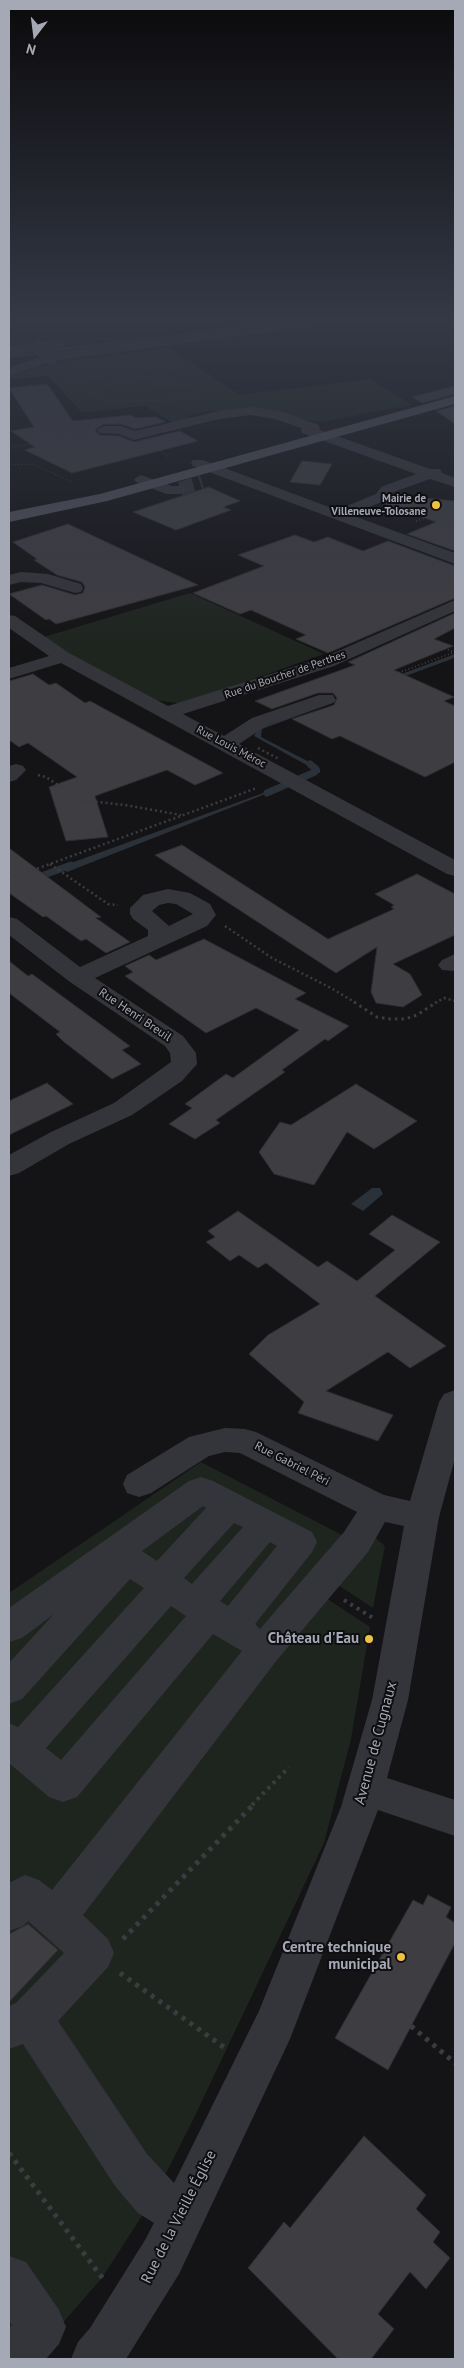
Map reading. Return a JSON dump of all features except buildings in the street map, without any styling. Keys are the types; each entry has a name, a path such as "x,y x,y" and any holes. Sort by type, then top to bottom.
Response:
{"main road":[{"path":"9,517 102,498 146,482 309,433"},
{"path":"9,510 146,482"}],"street":[{"path":"127,433 134,436 147,433"},
{"path":"323,433 455,483"},
{"path":"337,515 381,497 386,490 450,465 352,433"},
{"path":"202,482 207,480 203,465"},
{"path":"203,465 455,559"},
{"path":"146,482 171,491 180,488"},
{"path":"9,580 21,577 42,578 75,588"},
{"name":"Rue du Boucher de Perthes","path":"167,713 328,662 455,605"},
{"name":"Rue Louis Méroc","path":"9,620 63,657 225,743 283,768 307,787 455,869"},
{"path":"9,674 63,657"},
{"path":"225,743 258,722 326,699"},
{"path":"78,977 199,921 205,915 202,909 182,898 168,896 151,900 141,908 141,914 158,926 159,938"},
{"name":"Rue Henri Breuil","path":"9,924 78,977 174,1041 183,1053 184,1064 173,1075 123,1110 60,1138 9,1167"},
{"name":"Avenue de Cugnaux","path":"241,2060 278,2016 360,1807 390,1700 422,1516 455,1402"},
{"name":"Rue Gabriel Péri","path":"139,1484 200,1446 225,1440 245,1441 377,1507 422,1516"},
{"path":"9,1627 121,1556 202,1490 266,1524 193,1602 63,1785 15,1745 193,1602 230,1505"},
{"path":"56,1917 264,1648 356,1542 377,1507"},
{"path":"121,1556 264,1648"},
{"path":"9,1688 121,1556"},
{"path":"365,1788 455,1818"},
{"path":"9,1912 25,1894 56,1917 93,1953 20,2023 131,2170 154,2197 182,2214"},
{"name":"Rue de la Vieille Église","path":"95,2359 107,2345 162,2257 182,2214 241,2060"},
{"path":"9,2279 42,2327 14,2359"}],"path":[{"path":"9,448 91,433"},
{"path":"9,464 35,465 69,482"},
{"path":"416,521 430,516 455,519"},
{"path":"326,699 455,652"},
{"name":"Rue Louis Méroc","path":"258,748 283,768"},
{"path":"12,773 46,777 80,800 125,805 181,815"},
{"path":"9,879 259,787"},
{"path":"51,865 108,904 141,908"},
{"path":"205,915 272,958 330,988 377,1017 390,1019 405,1018 418,1015 444,998 450,998 455,1001"},
{"path":"319,1584 380,1622"},
{"path":"93,1953 115,1947 289,1767"},
{"path":"93,1953 241,2060"},
{"path":"411,2026 455,2063"},
{"path":"9,2153 108,2286"}],"shaded area":[{"path":"190,593 324,654 183,704 155,700 71,655 44,637"},
{"path":"455,654 455,657 449,660 262,729 261,737 317,766 320,769 320,773 311,771 312,768 254,736 258,728"},
{"path":"274,787 281,791 268,793 67,872 60,867 266,792"},
{"path":"372,1188 380,1188 383,1194 363,1211 351,1204"},
{"path":"201,1462 342,1535 314,1590 370,1627 351,1739 324,1843 194,2118 154,2197 102,2278 31,2359 9,2359 9,1593"},
{"path":"376,1538 385,1546 373,1608 338,1585"}],"waterway":[{"path":"267,793 315,772 316,769 310,764"},
{"path":"44,875 71,865"}],"tunnel":[{"path":"180,489 202,482"}],"place":[{"name":"Mairie de Villeneuve-Tolosane","path":"436,505"},
{"name":"Château d'Eau","path":"369,1639"},
{"name":"Centre technique municipal","path":"401,1957"}]}
